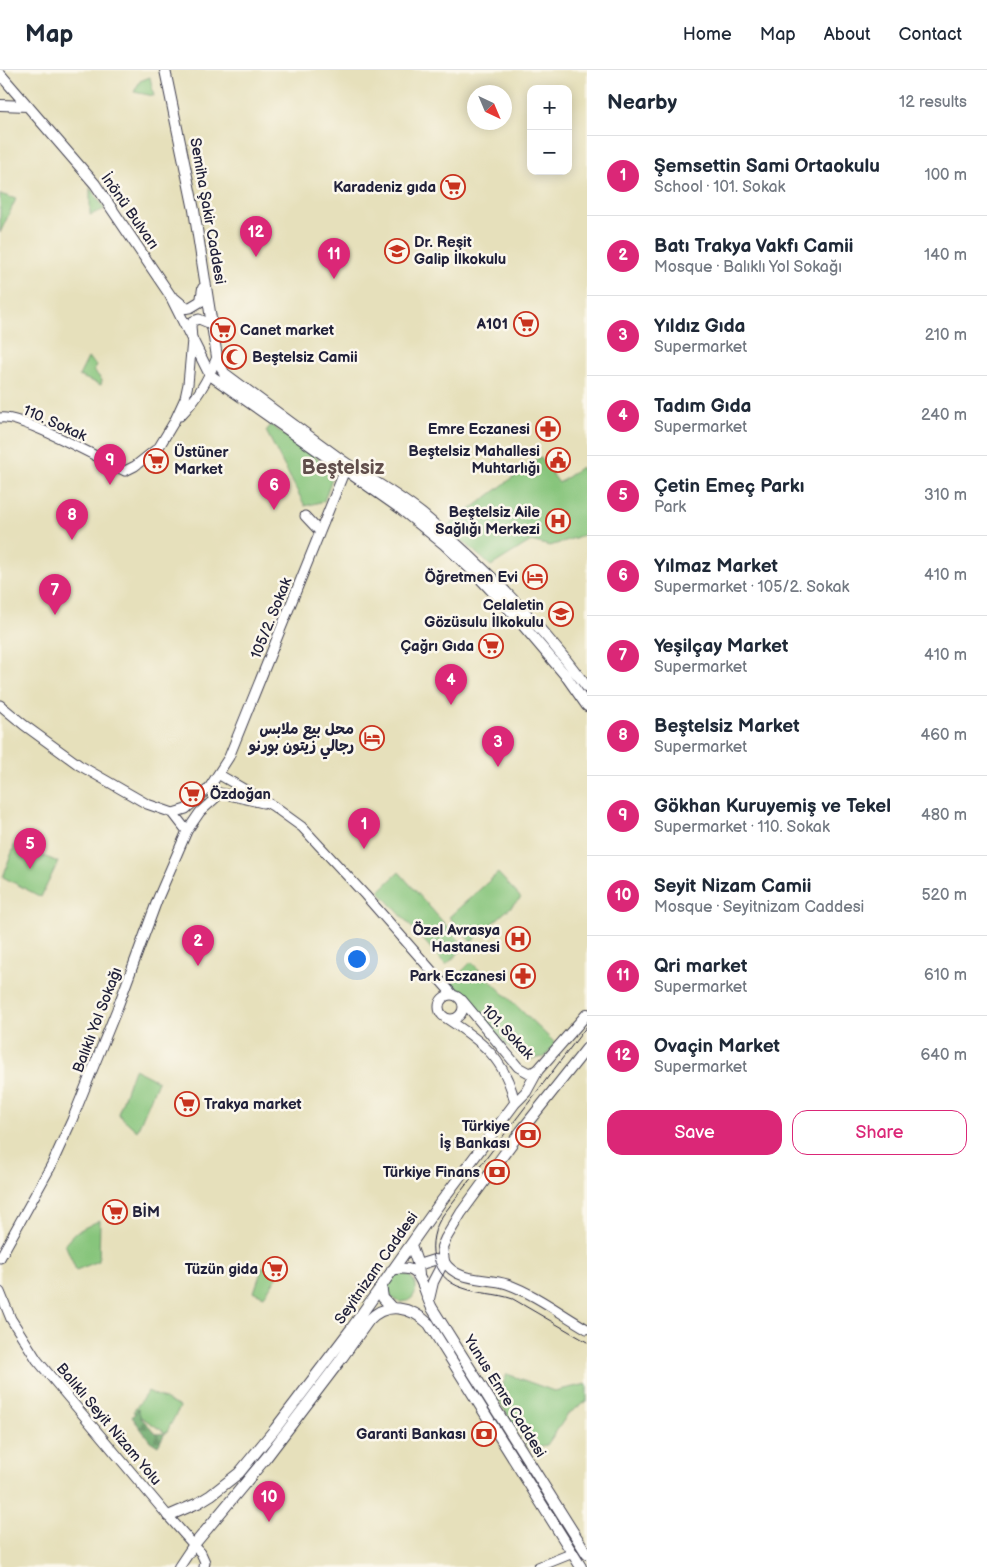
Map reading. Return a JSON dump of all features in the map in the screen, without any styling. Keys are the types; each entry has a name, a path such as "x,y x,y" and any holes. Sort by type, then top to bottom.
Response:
{"main road":[{"name":"Semiha Şakir Caddesi","path":"165,70 181,141 217,357"},
{"name":"İnönü Bulvarı","path":"0,74 94,184 170,295 210,375"},
{"path":"0,105 28,106"},
{"path":"170,295 186,308 191,307 200,301 205,277"},
{"path":"217,357 224,373 321,445 420,513 470,556 523,610 587,687"},
{"path":"210,375 418,522 474,572 534,637 566,676 587,706"},
{"name":"Seyitnizam Caddesi","path":"168,1516 204,1499 240,1472 314,1379 440,1203 515,1103 526,1092 538,1070 587,1014"},
{"path":"429,1302 433,1282 444,1261 442,1247 461,1213 521,1130 587,1048"},
{"name":"Yunus Emre Caddesi","path":"411,1245 429,1302 587,1554"},
{"path":"392,1270 406,1268 419,1270 434,1260 444,1261"},
{"path":"381,1285 383,1298 392,1308"},
{"name":"Seyitnizam Caddesi","path":"179,1567 266,1458 369,1320 384,1309 392,1308"},
{"name":"Yunus Emre Caddesi","path":"392,1308 417,1313 429,1324 581,1567"}],"street":[{"path":"174,422 185,398 188,384 192,340 190,325 193,320 204,320 210,324 213,330"},
{"path":"174,422 200,392 210,375 217,357"},
{"name":"110. Sokak","path":"0,418 8,418 34,426 125,471 136,466 159,447 174,422"},
{"name":"105/2. Sokak","path":"173,813 186,809 209,788 229,757 345,470"},
{"path":"305,516 320,532"},
{"path":"0,705 79,765 146,804 173,813 187,832"},
{"path":"218,774 273,806"},
{"path":"209,788 220,794 228,794 273,806"},
{"name":"Balıklı Yol Sokağı","path":"0,1258 51,1166 72,1120 117,1009 158,898 187,832 200,812 220,794"},
{"name":"101. Sokak","path":"273,806 302,828 365,895 518,1067 529,1072 538,1070"},
{"path":"439,979 440,1011 446,1018 454,1019 460,1015 464,1008 458,998 446,996 441,1002"},
{"name":"101. Sokak","path":"446,1018 476,1038 501,1064 511,1085 515,1103"},
{"path":"444,1261 452,1269 472,1279 506,1284 541,1301 587,1329"},
{"name":"Balıklı Seyit Nizam Yolu","path":"0,1292 12,1320 37,1360 201,1553 205,1562 204,1567"},
{"path":"538,1567 573,1553"}],"green space":[{"path":"150,77 154,96 134,92 140,81"},
{"path":"90,188 105,209 90,215"},
{"path":"0,194 16,199 0,233"},
{"path":"88,358 96,365 94,371 102,380 101,385 79,376"},
{"path":"271,425 332,469 333,475 324,501 305,506 266,431"},
{"path":"540,457 559,483 581,467 587,480 587,534 550,546 531,541 491,566 447,527"},
{"path":"15,844 58,862 41,897 3,877"},
{"path":"399,872 465,947 446,965 379,891"},
{"path":"498,873 521,898 471,942 449,917"},
{"path":"471,962 555,1043 545,1057 532,1059 520,1056 505,1044 477,1009 451,982"},
{"path":"134,1069 158,1081 137,1131 118,1114"},
{"path":"100,1220 99,1261 76,1270 65,1244 76,1232"},
{"path":"263,1266 278,1276 264,1296 254,1292"},
{"path":"402,1274 412,1278 416,1288 412,1298 402,1302 392,1298 388,1288 392,1278"},
{"path":"507,1374 554,1391 587,1384 587,1401 568,1414 547,1445 528,1448 497,1398"},
{"path":"148,1391 180,1407 166,1433 133,1412"},
{"path":"138,1409 141,1418 157,1434 165,1433 158,1446 150,1441 132,1417"}],"tram line":[{"path":"587,1026 443,1215 437,1225 433,1247 437,1267 443,1276 452,1283 469,1290 513,1299 587,1342"}],"place":[{"name":"Karadeniz gıda","path":"453,187"},
{"name":"Dr. Reşit Galip İlkokulu","path":"397,251"},
{"name":"Ovaçin Market","path":"256,257"},
{"name":"Qri market","path":"334,279"},
{"name":"A101","path":"526,324"},
{"name":"Canet market","path":"223,330"},
{"name":"Beştelsiz Camii","path":"234,357"},
{"name":"Emre Eczanesi","path":"548,429"},
{"name":"Beştelsiz Mahallesi Muhtarlığı","path":"558,460"},
{"name":"Üstüner Market","path":"156,461"},
{"name":"Gökhan Kuruyemiş ve Tekel","path":"110,485"},
{"name":"Yılmaz Market","path":"274,510"},
{"name":"Beştelsiz Aile Sağlığı Merkezi","path":"558,521"},
{"name":"Beştelsiz Market","path":"72,540"},
{"name":"Öğretmen Evi","path":"535,577"},
{"name":"Celaletin Gözüsulu İlkokulu","path":"561,614"},
{"name":"Yeşilçay Market","path":"55,615"},
{"name":"Çağrı Gıda","path":"491,646"},
{"name":"Tadım Gıda","path":"451,705"},
{"name":"محل بيع ملابس رجالي زيتون بورنو","path":"372,738"},
{"name":"Yıldız Gıda","path":"498,767"},
{"name":"Özdoğan","path":"192,794"},
{"name":"Şemsettin Sami Ortaokulu","path":"364,849"},
{"name":"Çetin Emeç Parkı","path":"30,869"},
{"name":"Özel Avrasya Hastanesi","path":"518,939"},
{"name":"Batı Trakya Vakfı Camii","path":"198,966"},
{"name":"Park Eczanesi","path":"523,976"},
{"name":"Trakya market","path":"187,1104"},
{"name":"Türkiye İş Bankası","path":"528,1135"},
{"name":"Türkiye Finans","path":"497,1172"},
{"name":"BİM","path":"115,1212"},
{"name":"Tüzün gida","path":"275,1269"},
{"name":"Garanti Bankası","path":"484,1434"},
{"name":"Seyit Nizam Camii","path":"269,1522"}],"district":[{"name":"Beştelsiz","path":"343,467"}]}
